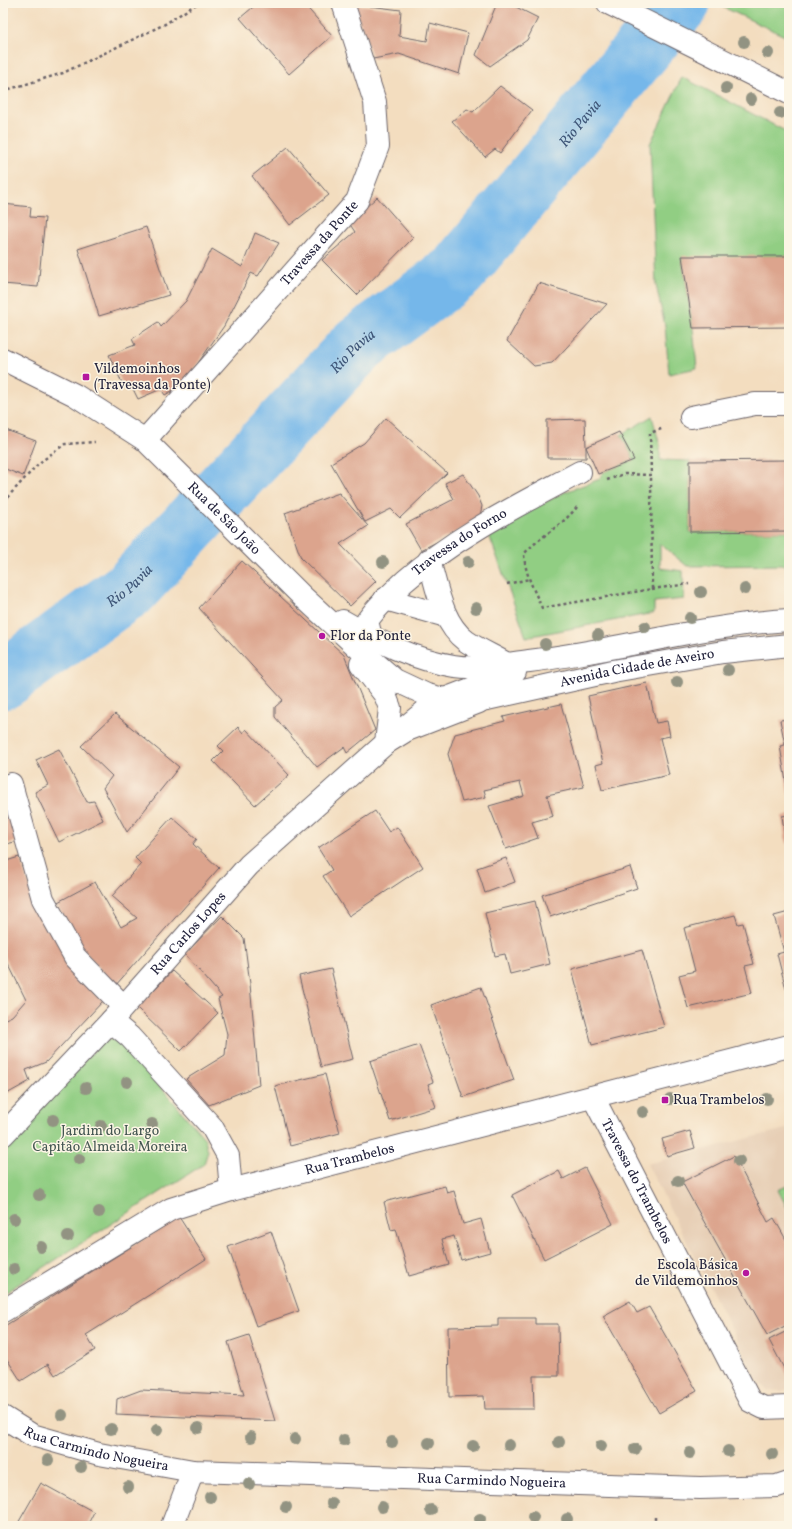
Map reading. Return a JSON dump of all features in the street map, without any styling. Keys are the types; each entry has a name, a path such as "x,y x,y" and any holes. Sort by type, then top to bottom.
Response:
{"street":[{"name":"Travessa da Ponte","path":"145,440 356,201 378,146 375,102 343,3"},
{"path":"608,3 789,94"},
{"name":"Rua de São João","path":"3,359 75,396 145,440 302,596"},
{"path":"691,417 756,404 789,404"},
{"name":"Travessa do Forno","path":"371,637 367,621 378,605 429,560 479,527 580,472"},
{"path":"429,560 446,616 454,630 467,641 507,664"},
{"path":"302,596 373,677 385,695 390,708 386,743"},
{"name":"Avenida Cidade de Aveiro","path":"302,596 397,651 455,666 489,666 551,659 727,626 789,620"},
{"name":"Avenida Cidade de Aveiro","path":"302,596 395,680 442,700 457,702 487,699 613,671 723,652 789,645"},
{"path":"385,599 446,616"},
{"name":"Avenida Cidade de Aveiro","path":"386,743 442,700 471,687 551,659"},
{"name":"Avenida Cidade de Aveiro","path":"386,743 407,730 487,699"},
{"name":"Rua Carlos Lopes","path":"7,1123 117,1013 249,865 386,743"},
{"path":"11,784 43,898 75,957 117,1013 130,1037 212,1127 228,1156 232,1190"},
{"name":"Rua Trambelos","path":"3,1311 171,1209 232,1190 789,1046"},
{"name":"Travessa do Trambelos","path":"593,1097 750,1400 764,1408 789,1407"},
{"name":"Rua Carmindo Nogueira","path":"3,1417 32,1435 39,1437 99,1454 193,1471 692,1487 777,1486 789,1482"},
{"path":"172,1526 193,1471"}],"path":[{"path":"3,91 64,73 165,24 198,3"},
{"path":"652,589 650,433 691,417"},
{"path":"3,502 39,463 65,444 101,442"},
{"path":"603,481 624,474 651,475"},
{"path":"581,502 558,526 532,544 524,554 524,566 542,608 689,584"},
{"path":"507,584 529,579"}],"shaded area":[{"name":"Escola Básica de Vildemoinhos","path":"789,1128 789,1388 783,1391 768,1390 758,1381 647,1164"}],"green space":[{"path":"714,3 789,3 789,38"},
{"path":"682,77 789,133 789,256 682,257 693,328 697,368 669,374 665,326 656,285 650,144"},
{"path":"652,416 660,446 660,460 690,461 690,532 789,531 789,565 687,566 660,544 660,568 683,571 684,599 654,602 654,613 526,637 488,532 565,492 600,479 603,472 634,460 621,435"},
{"name":"Jardim do Largo Capitão Almeida Moreira","path":"113,1039 125,1045 205,1139 208,1151 204,1164 3,1294 3,1149 103,1040"},
{"path":"789,1185 789,1211 778,1190"}],"building":[{"path":"258,3 303,3 332,36 289,74 240,18"},
{"path":"497,3 508,3 538,18 527,40 490,66 476,55"},
{"path":"353,4 401,10 399,36 427,41 430,23 468,33 459,74 399,54 373,59"},
{"path":"500,86 532,110 500,153 495,149 485,157 452,121 467,109 473,112"},
{"path":"288,147 329,195 290,225 252,176"},
{"path":"377,197 413,238 357,295 322,260 355,232 349,223"},
{"path":"3,204 31,207 30,217 45,218 38,287 3,284"},
{"path":"146,227 169,295 99,316 78,249"},
{"path":"255,233 279,243 258,276 251,273 224,326 191,373 194,378 165,395 161,389 138,399 131,385 124,387 109,355 135,345 132,339 158,322 161,327 186,301 212,249 242,267"},
{"path":"682,256 789,256 789,327 693,328"},
{"path":"539,283 607,304 552,363 534,366 507,341"},
{"path":"386,418 447,473 400,518 391,509 365,522 331,463 364,443"},
{"path":"585,419 586,458 547,458 547,420"},
{"path":"3,429 36,441 23,476 3,468"},
{"path":"619,432 634,460 598,474 586,447"},
{"path":"789,460 789,531 690,532 690,461"},
{"path":"463,474 478,496 482,506 480,516 472,524 421,550 406,524 454,499 445,483"},
{"path":"339,493 368,526 340,544 376,581 350,606 301,558 285,513"},
{"path":"242,561 344,655 375,730 347,753 344,747 317,767 275,717 275,707 283,700 199,608"},
{"path":"647,683 656,723 667,721 670,736 660,738 669,775 602,790 596,765 603,763 588,696"},
{"path":"561,704 584,787 547,795 553,816 532,822 538,838 506,849 489,806 524,796 520,782 484,790 486,797 462,802 448,754 455,734 505,721 503,717"},
{"path":"115,714 179,767 127,832 103,788 112,776 81,746"},
{"path":"789,719 788,794 780,746 785,745 780,720"},
{"path":"238,727 243,733 246,729 289,775 255,805 213,761 223,751 218,746"},
{"path":"59,749 87,802 94,801 103,820 59,842 35,792 48,785 36,760"},
{"path":"3,800 18,841 3,845"},
{"path":"375,811 389,832 397,827 423,867 349,916 323,876 332,870 318,848"},
{"path":"789,815 789,843 786,844 782,816"},
{"path":"172,817 197,839 193,844 219,868 115,986 83,950 56,903 95,882 121,927 137,918 112,896 141,864 135,858"},
{"path":"19,857 27,880 70,965 103,1001 46,1062 26,1070 30,1081 3,1096 3,1020 12,1016 26,1000 3,953 3,862"},
{"path":"506,858 515,882 485,893 477,868"},
{"path":"630,867 637,888 550,917 542,895"},
{"path":"535,901 550,964 510,974 505,954 495,956 485,913"},
{"path":"789,912 789,988 786,989 777,954 784,952 774,916"},
{"path":"735,915 738,924 743,923 754,964 745,966 752,993 688,1008 679,975 695,971 684,928"},
{"path":"222,916 244,938 250,984 259,1085 209,1105 186,1079 225,1055 227,1034 218,999 222,997 185,954"},
{"path":"642,950 664,1027 592,1045 572,969"},
{"path":"331,969 353,1059 321,1067 299,976"},
{"path":"172,971 218,1013 181,1051 137,1008"},
{"path":"481,987 514,1080 463,1097 431,1005"},
{"path":"419,1045 433,1082 428,1084 436,1107 390,1121 370,1061"},
{"path":"325,1074 340,1133 290,1146 275,1086"},
{"path":"690,1131 695,1148 667,1156 662,1139"},
{"path":"734,1156 768,1222 774,1218 789,1245 789,1324 767,1335 682,1182"},
{"path":"585,1168 613,1224 544,1259 512,1195 559,1171 563,1179"},
{"path":"445,1186 447,1193 454,1191 463,1224 481,1219 490,1252 461,1260 454,1236 442,1239 449,1265 409,1276 396,1229 391,1230 384,1202"},
{"path":"179,1217 206,1259 86,1335 95,1350 55,1375 48,1364 21,1381 3,1353 3,1327"},
{"path":"271,1231 299,1311 256,1326 228,1247"},
{"path":"630,1301 637,1313 649,1307 697,1391 659,1413 603,1316"},
{"path":"498,1318 535,1318 535,1324 558,1324 559,1376 533,1376 534,1409 485,1409 484,1396 449,1397 448,1327 498,1326"},
{"path":"789,1330 789,1378 769,1340"},
{"path":"249,1335 275,1421 116,1414 117,1399 141,1390 244,1395 228,1342"},
{"path":"41,1483 94,1512 87,1526 17,1525"}],"waterway":[{"name":"Rio Pavia","path":"3,680 131,588 359,344 458,271 681,3"}],"place":[{"name":"Vildemoinhos (Travessa da Ponte)","path":"86,377"},
{"name":"Flor da Ponte","path":"322,636"},
{"name":"Rua Trambelos","path":"665,1100"},
{"name":"Escola Básica de Vildemoinhos","path":"746,1273"}]}
